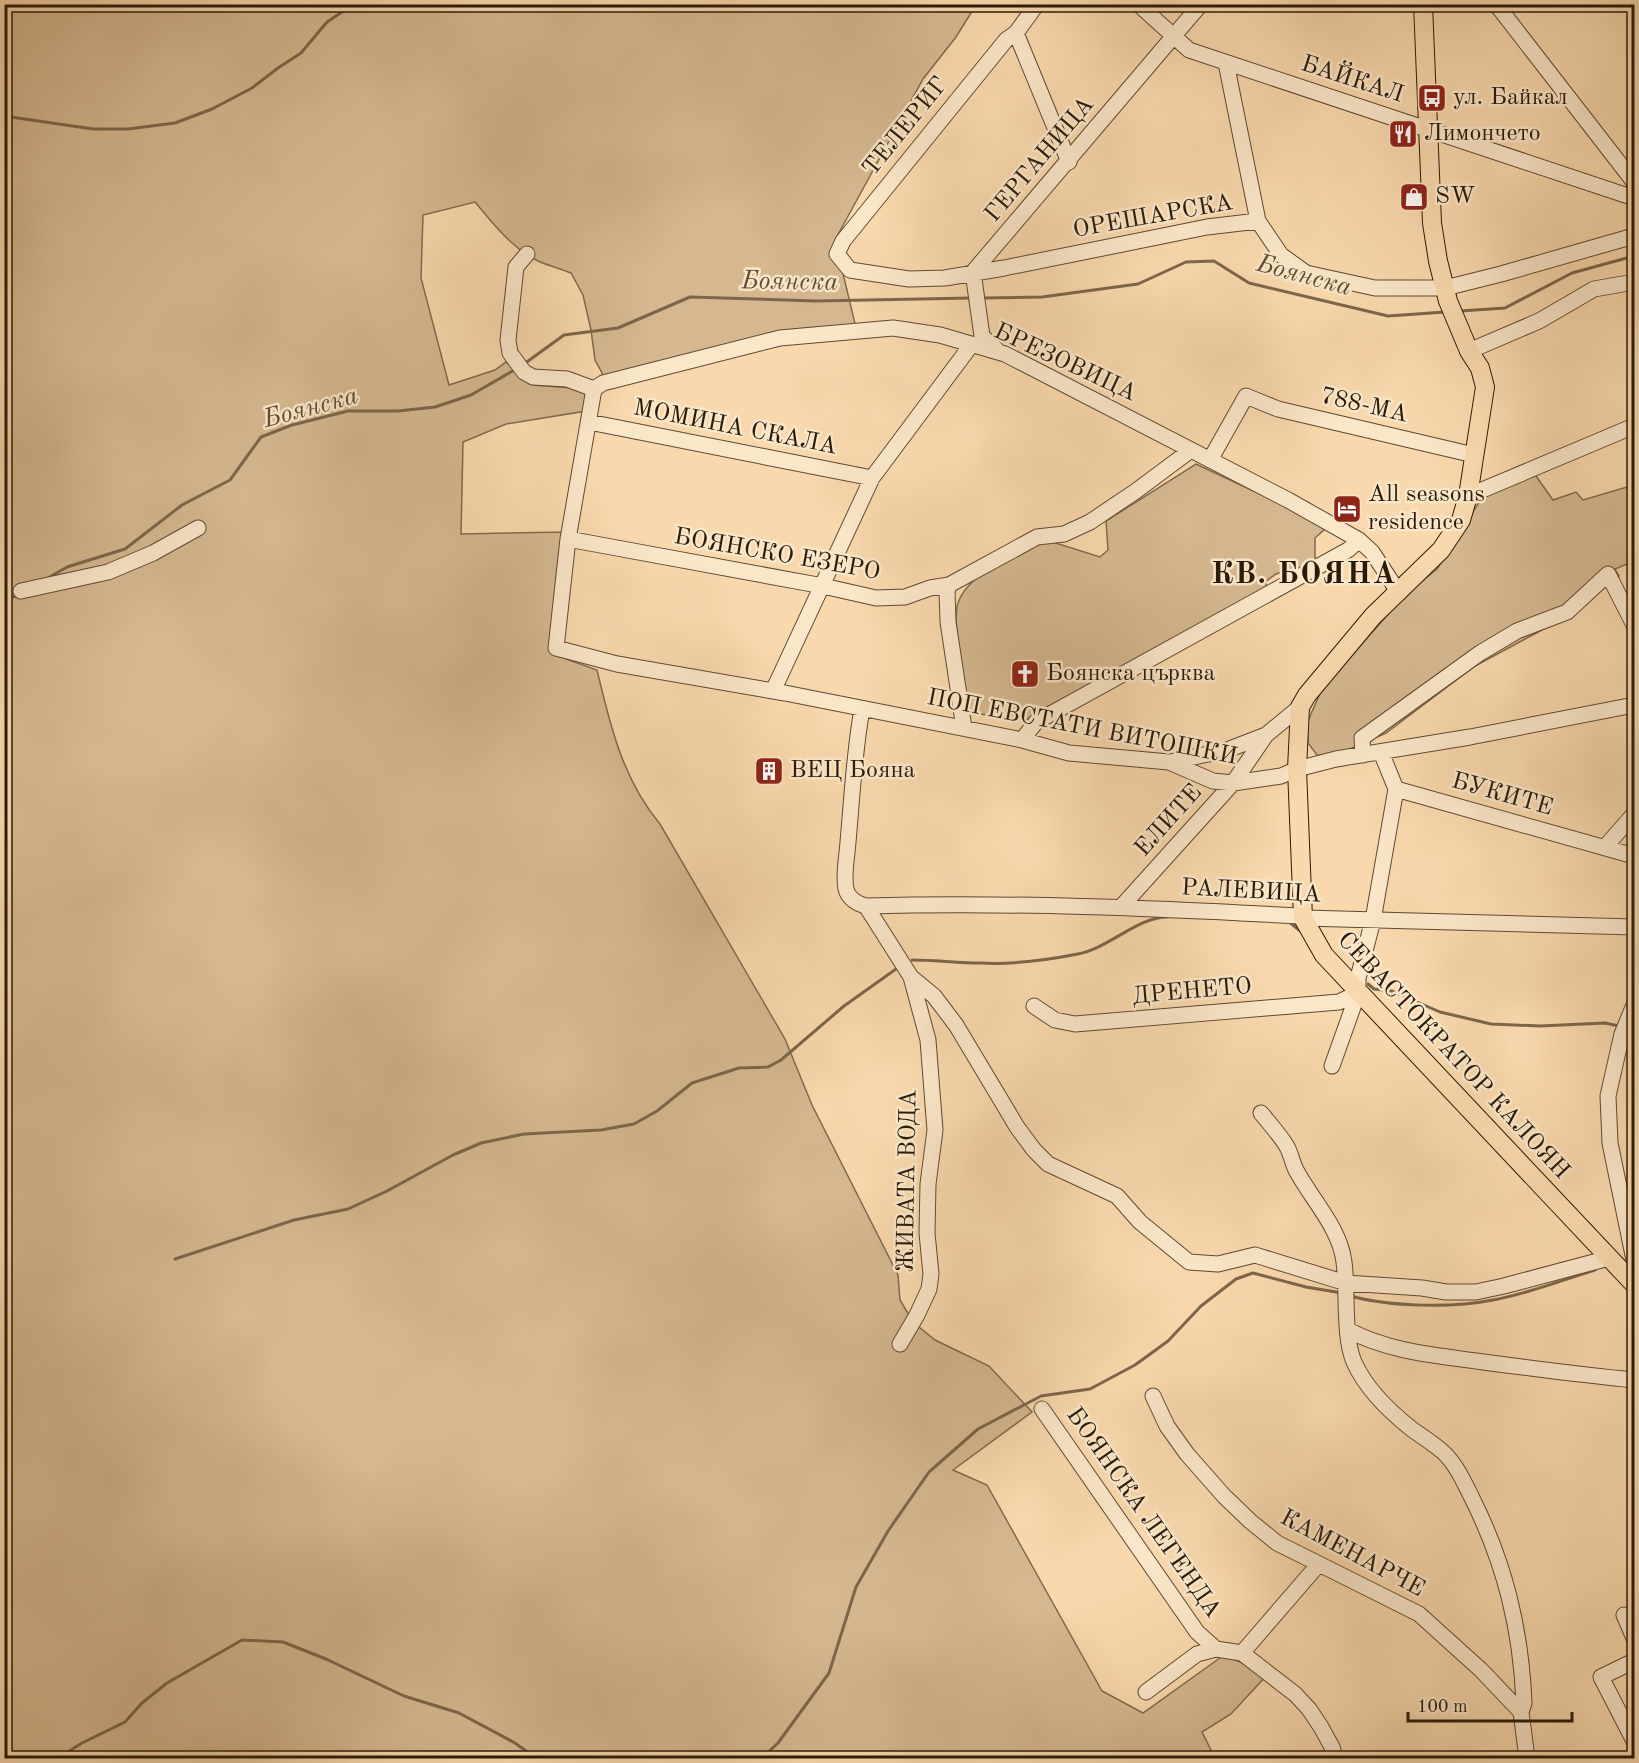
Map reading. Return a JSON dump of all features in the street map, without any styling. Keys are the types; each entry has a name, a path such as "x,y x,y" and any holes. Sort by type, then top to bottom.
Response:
{"main road":[{"path":"1300,707 1307,695 1373,616 1399,593 1449,539 1461,520 1468,496 1485,387 1480,368 1466,344 1446,295 1432,224 1423,4"},
{"name":"СЕВАСТОКРАТОР КАЛОЯН","path":"1300,707 1297,769 1303,918 1324,955 1635,1284"}],"street":[{"name":"ТЕЛЕРИГ","path":"837,254 843,241 1006,40 1016,33 1037,4"},
{"name":"БАЙКАЛ","path":"1138,4 1189,50 1635,198"},
{"name":"ГЕРГАНИЦА","path":"973,272 1069,162 1201,4"},
{"path":"1496,4 1635,182"},
{"path":"1016,33 1069,162"},
{"path":"1226,63 1258,221"},
{"name":"ОРЕШАРСКА","path":"837,254 850,270 909,279 945,278 1207,227 1258,221 1281,255 1306,273 1375,288 1446,295 1501,274 1635,236"},
{"path":"526,254 516,267 508,340 510,353 524,372 533,377 567,379 594,389 568,539"},
{"path":"973,272 982,336 992,347 1005,354"},
{"path":"1466,344 1539,321 1594,289 1635,282"},
{"name":"БРЕЗОВИЦА","path":"594,389 603,383 780,338 893,328 940,335 1005,354 1288,500 1359,540 1372,552 1399,593"},
{"path":"773,692 872,478 972,344"},
{"name":"788-МА","path":"1210,460 1246,396 1278,409 1474,455"},
{"name":"МОМИНА СКАЛА","path":"589,422 872,478"},
{"path":"1468,496 1635,426"},
{"name":"БОЯНСКО ЕЗЕРО","path":"568,539 823,586 876,598 905,597 930,588 950,585 1037,537 1064,534 1090,522 1191,450"},
{"path":"21,591 108,572 153,553 198,528"},
{"name":"ПОП ЕВСТАТИ ВИТОШКИ","path":"568,539 556,648 617,664 1022,740 1069,753 1169,762 1213,781 1233,783 1281,776 1297,769 1363,755 1635,705"},
{"path":"1022,740 1036,722 1348,550 1359,540"},
{"path":"1363,755 1362,738 1480,652 1517,631 1567,612 1608,574 1635,625"},
{"path":"950,585 947,592 948,622 964,729"},
{"path":"1169,762 1227,750 1266,735 1300,707"},
{"path":"862,709 857,740 846,888 854,901 866,906 911,977 934,996 956,1025 1017,1128 1048,1164 1117,1196 1140,1222 1189,1262 1218,1264 1255,1256 1346,1283 1422,1288 1446,1292 1476,1292 1609,1258"},
{"name":"ЕЛИТЕ","path":"1122,906 1233,783 1266,735"},
{"path":"1332,1066 1358,993 1358,978 1373,920 1396,789 1381,752"},
{"name":"БУКИТЕ","path":"1396,789 1635,856"},
{"path":"1605,848 1635,814"},
{"name":"РАЛЕВИЦА","path":"866,906 992,904 1122,906 1303,918 1635,927"},
{"name":"ЖИВАТА ВОДА","path":"900,1344 917,1316 929,1289 931,1274 927,1233 928,1184 935,1130 928,1040 911,977"},
{"name":"ДРЕНЕТО","path":"1034,1006 1054,1020 1075,1024 1339,1002 1358,993"},
{"path":"1635,1005 1624,1028 1608,1096 1610,1143 1635,1260"},
{"path":"1261,1113 1287,1146 1296,1170 1336,1234 1344,1261 1348,1330 1353,1360 1377,1398 1443,1452 1462,1479 1495,1549 1510,1596 1520,1644 1524,1703 1521,1712 1527,1758"},
{"path":"1348,1330 1381,1344 1432,1357 1450,1357 1527,1369 1635,1380"},
{"name":"КАМЕНАРЧЕ","path":"1153,1396 1174,1435 1224,1496 1277,1543 1419,1614 1481,1670 1521,1712"},
{"name":"БОЯНСКА ЛЕГЕНДА","path":"1042,1409 1197,1632 1216,1649 1242,1653 1295,1694 1309,1709 1332,1747 1335,1758"},
{"path":"1242,1653 1318,1565"},
{"path":"1624,1615 1635,1638"},
{"path":"1146,1692 1197,1654 1216,1649"},
{"path":"1635,1661 1601,1677 1635,1741"}],"shaded area":[{"path":"5,5 976,5 956,37 923,79 835,240 857,332 780,338 603,383 602,373 595,360 583,295 571,273 540,262 521,251 504,236 475,202 423,215 421,278 449,385 495,370 506,362 533,385 585,389 586,411 506,424 463,442 461,534 566,532 558,656 597,670 613,731 636,789 660,824 785,1039 812,1105 898,1275 900,1300 913,1322 935,1340 989,1366 1032,1412 953,1470 987,1485 1102,1691 1143,1713 1224,1655 1268,1674 1231,1714 1202,1732 1215,1758 5,1758"},
{"path":"1196,464 1305,515 1326,528 1315,538 1315,562 1293,573 1290,569 1276,574 1265,582 1267,587 1026,720 966,712 956,615 958,603 972,582 994,565 1043,539 1100,557 1108,550 1106,521"},
{"path":"1536,476 1553,500 1576,492 1583,500 1634,485 1634,561 1615,569 1619,576 1570,615 1475,666 1386,733 1343,752 1326,756 1317,755 1308,743 1307,723 1322,689 1406,594 1437,569 1481,499 1518,480"}],"waterway":[{"path":"4,116 93,129 128,129 175,123 212,109 252,88 301,53 327,22 354,4"},
{"name":"Боянска","path":"1460,311 1505,308 1572,273 1634,256"},
{"name":"Боянска","path":"982,298 1042,297 1138,284 1186,262 1214,261 1249,283 1388,316 1445,312"},
{"name":"Боянска","path":"524,364 564,335 618,328 690,297 816,301 972,298"},
{"name":"Боянска","path":"48,578 67,567 125,549 182,505 230,480 261,437 292,425 348,411 398,411 435,407 471,395 516,369"},
{"name":"Боянска","path":"4,602 19,594"},
{"path":"912,960 1006,963 1030,962 1078,954 1101,946 1145,922 1167,917"},
{"path":"1288,921 1299,930"},
{"path":"175,1259 294,1220 348,1209 481,1143 524,1134 601,1130 634,1124 657,1111 692,1083 739,1068 768,1067 781,1060 844,1006 896,969"},
{"path":"1368,984 1374,989 1392,991 1440,1012 1491,1024 1540,1026 1605,1023 1619,1026"},
{"path":"1351,1296 1403,1304 1477,1303 1519,1294 1595,1270"},
{"path":"762,1758 778,1743 829,1673 856,1587 888,1531 929,1472 978,1429 1041,1396 1090,1389 1135,1365 1168,1341 1201,1306 1236,1279 1253,1273 1306,1287 1342,1293"},
{"path":"58,1758 82,1743 125,1722 142,1703 167,1683 242,1640 283,1642 326,1659 404,1696 459,1713 515,1743 536,1758"}],"place":[{"name":"ул. Байкал","path":"1432,98"},
{"name":"Лимончето","path":"1403,134"},
{"name":"SW","path":"1414,197"},
{"name":"All seasons residence","path":"1347,509"},
{"name":"Боянска църква","path":"1025,674"},
{"name":"ВЕЦ Бояна","path":"769,771"}],"district":[{"name":"КВ. БОЯНА","path":"1304,575"}]}
